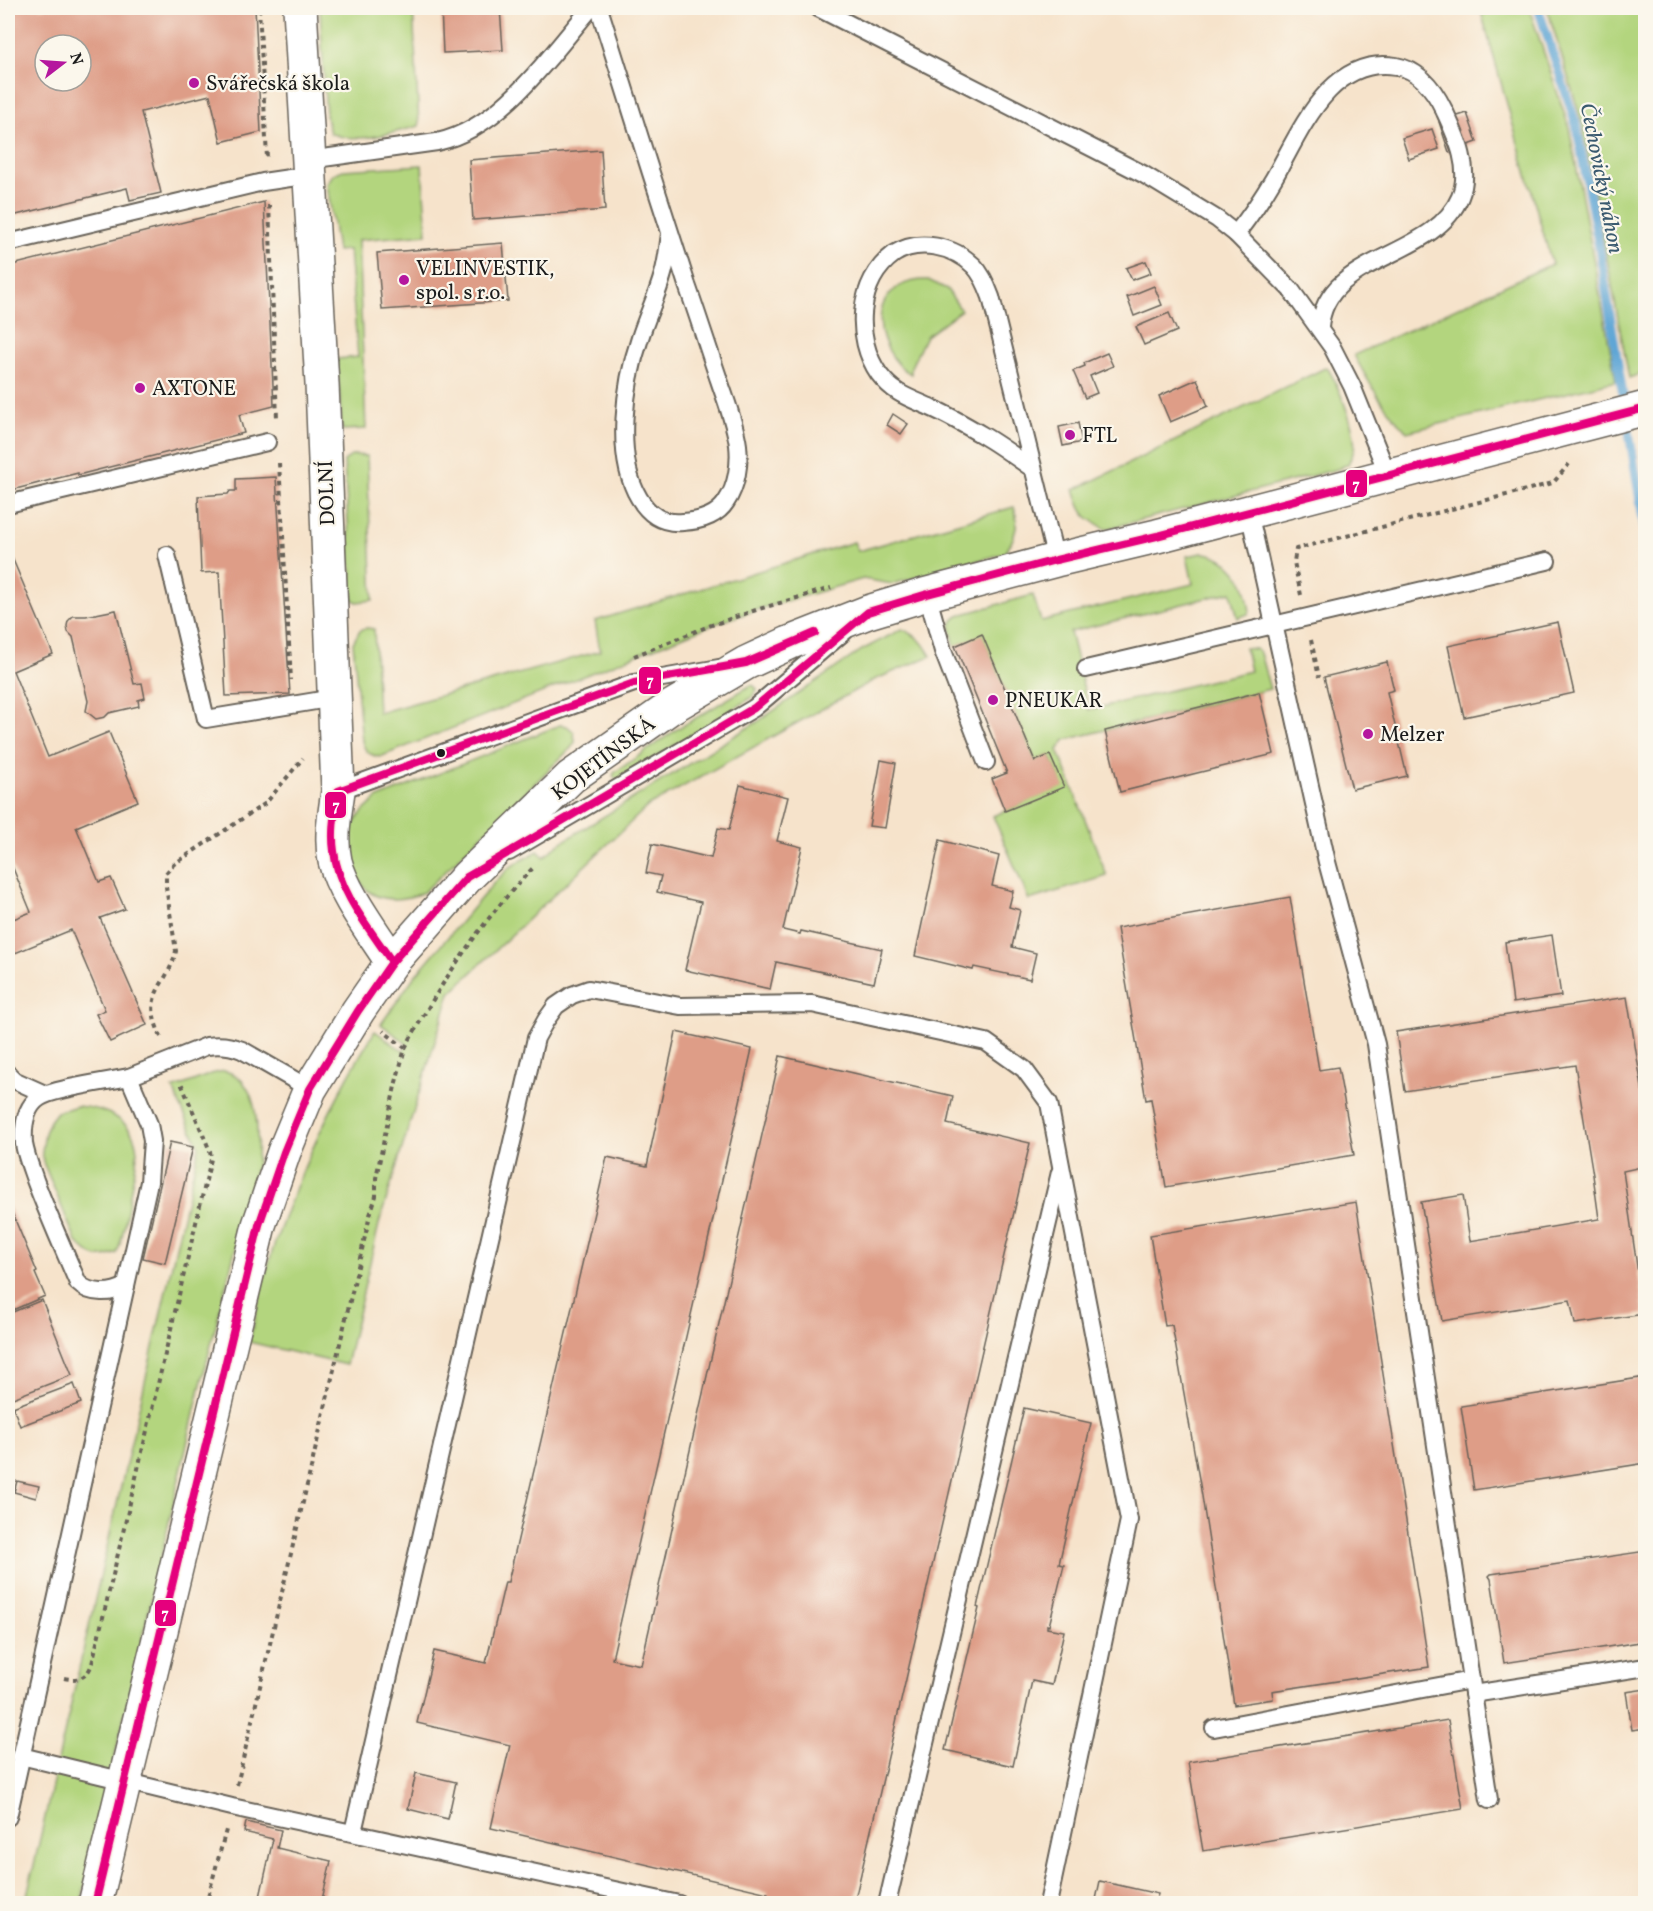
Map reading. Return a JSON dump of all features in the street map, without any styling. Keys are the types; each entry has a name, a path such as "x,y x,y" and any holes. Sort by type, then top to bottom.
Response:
{"main road":[{"name":"DOLNÍ","path":"300,8 322,384 338,791 334,826 335,860 342,882 392,962"},
{"name":"KOJETÍNSKÁ","path":"95,1904 259,1225 284,1152 310,1089 358,1011 392,962 467,877 571,777 671,707 746,663 789,643 868,612 927,594 1646,408"}],"lane":[{"path":"8,243 268,181 309,167 446,140 493,114 525,84 591,8"},
{"path":"599,8 670,234 730,413 738,452 735,485 724,504 707,517 682,523 660,520 644,507 634,489 625,447 626,404 631,370 639,339 663,273 670,234"},
{"path":"819,8 1143,174 1217,219 1236,234 1291,290 1320,328 1352,386 1389,475"},
{"path":"1236,234 1264,195 1314,108 1331,88 1350,73 1356,69 1376,64 1397,66 1420,77 1436,92 1461,150 1464,177 1460,197 1450,212 1431,231 1346,278 1330,294 1322,309 1320,328"},
{"path":"1033,469 987,438 931,407 911,400 894,389 879,374 869,355 863,335 865,299 881,267 894,255 906,248 919,246 945,249 961,255 975,267 985,281 992,297 1056,560"},
{"path":"8,504 273,448"},
{"path":"1249,512 1328,862 1376,1044 1489,1800"},
{"path":"167,555 206,719 334,698"},
{"path":"1086,669 1547,561"},
{"path":"927,594 943,651 986,762"},
{"path":"467,877 754,708 868,612"},
{"path":"338,791 634,683 746,663"},
{"path":"353,1832 536,1038 556,1006 572,995 589,989 680,1006 812,1004 986,1042 1024,1069 1049,1104 1129,1520 1048,1904"},
{"path":"126,1286 106,1292 81,1286 40,1193 24,1146 24,1129 30,1106 45,1094 129,1077 217,1044 231,1045 242,1050 310,1089"},
{"path":"8,1074 14,1080 45,1094"},
{"path":"8,1817 150,1182 152,1141 149,1124 129,1077"},
{"path":"886,1904 1061,1166"},
{"path":"1214,1728 1472,1687 1646,1666"},
{"path":"21,1756 232,1807 679,1904"}],"path":[{"path":"259,8 277,420"},
{"path":"273,448 293,706"},
{"path":"1296,549 1553,483 1575,457"},
{"path":"75,1680 87,1674 92,1664 211,1159 210,1151 159,1032 153,1007 156,991 176,951 166,873 174,864 266,803 303,758 308,748"},
{"path":"206,1904 232,1807 359,1259 376,1196 376,1178 405,1048 463,952 486,921 537,865"},
{"path":"378,1027 405,1048"}],"green space":[{"path":"320,8 413,8 419,126 363,138 330,133 326,117"},
{"path":"1480,8 1529,8 1569,127 1616,381 1407,432 1391,414 1354,355 1552,264"},
{"path":"1547,8 1645,8 1646,372 1629,378 1582,123"},
{"path":"422,165 427,234 358,240 366,429 342,430 337,359 358,357 349,250 337,251 327,184 333,174 343,170"},
{"path":"928,280 947,289 961,310 926,336 911,367 911,374 898,364 889,351 880,325 881,312 884,302 901,286 913,281"},
{"path":"1327,367 1341,395 1353,431 1354,450 1348,464 1338,469 1106,529 1088,518 1079,505 1074,490"},
{"path":"353,455 367,456 373,600 357,602 353,600 344,461"},
{"path":"1014,507 1017,519 1016,531 1005,553 892,584 863,579 759,609 709,626 380,757 368,752 363,745 353,643 360,630 374,629 378,713 600,651 595,621 854,542 858,551"},
{"path":"1202,553 1221,559 1236,572 1246,589 1250,611 1248,614 1238,618 1231,592 1070,632 1089,710 1250,671 1245,648 1255,649 1260,653 1270,689 1065,740 1058,750 1107,876 1029,900 993,816 1063,786 1050,755 1035,761 982,635 955,646 951,631 952,623 963,614 1033,595 1041,621 1193,584 1187,556"},
{"path":"902,629 919,640 931,656 874,680 648,806 450,993 380,1220 346,1365 249,1342 268,1267 285,1216 319,1134 346,1081 375,1031 403,1051 407,1044 381,1024 414,977 493,884 510,867 538,851 544,857 557,845 757,722 862,650"},
{"path":"751,685 757,689 753,697 618,780 613,777 614,773 679,728"},
{"path":"560,725 567,726 574,732 575,742 571,748 424,892 399,899 390,899 374,895 367,890 355,873 350,857 350,836 358,818 378,798"},
{"path":"224,1071 236,1076 245,1084 251,1096 257,1123 257,1163 199,1392 81,1903 25,1904 199,1147 173,1089"},
{"path":"77,1106 108,1113 117,1118 125,1124 135,1141 136,1166 120,1245 117,1253 110,1256 94,1256 76,1241 43,1162 45,1133 50,1121 57,1112"}],"building":[{"path":"8,8 255,8 261,132 221,142 210,95 141,112 161,193 130,200 127,188 8,217"},
{"path":"441,8 500,8 503,50 443,53"},
{"path":"1467,113 1477,142 1449,152 1439,122"},
{"path":"1432,129 1439,149 1409,159 1402,138"},
{"path":"601,150 605,210 473,220 469,160"},
{"path":"264,202 274,406 239,415 244,433 8,491 8,266"},
{"path":"503,243 508,301 382,310 377,253"},
{"path":"1146,261 1151,273 1132,280 1126,268"},
{"path":"1154,286 1162,305 1134,316 1127,297"},
{"path":"1169,313 1177,331 1144,345 1136,327"},
{"path":"1107,353 1113,366 1090,376 1097,393 1085,398 1073,371 1085,366 1084,363"},
{"path":"1197,379 1208,406 1170,422 1159,396"},
{"path":"893,414 908,424 901,434 887,425"},
{"name":"FTL","path":"1078,423 1082,442 1063,446 1059,427"},
{"path":"276,477 290,694 226,696 219,572 201,573 198,496 228,494 230,491 236,491 236,479"},
{"path":"8,548 53,654 13,671 48,757 109,732 138,801 76,827 99,882 111,878 125,909 100,918 147,1025 110,1042 96,1014 105,1010 71,930 8,956 8,921 31,912 10,861 8,862"},
{"path":"116,610 134,684 142,683 145,698 138,700 139,706 109,713 105,717 96,719 86,711 88,701 73,637 68,632 67,626 73,616"},
{"path":"1558,622 1574,693 1464,717 1448,646"},
{"name":"PNEUKAR","path":"982,634 1035,761 1050,755 1064,787 1005,811 992,779 1007,773 955,646"},
{"name":"Melzer","path":"1387,662 1394,690 1387,692 1407,776 1352,789 1324,677"},
{"path":"1259,692 1274,754 1120,792 1105,731"},
{"path":"881,760 896,763 885,828 869,826"},
{"path":"740,785 788,797 777,841 802,847 783,930 800,934 801,931 882,949 874,983 776,962 770,989 685,970 701,902 657,892 661,876 646,873 652,844 711,858 718,828 729,830"},
{"path":"940,840 999,856 992,886 1013,891 1009,907 1020,910 1012,947 1036,953 1030,979 974,967 973,970 915,956"},
{"path":"1290,897 1319,1070 1338,1067 1354,1155 1166,1187 1151,1099 1146,1100 1117,928"},
{"path":"1552,935 1561,996 1513,1003 1505,942"},
{"path":"1627,997 1646,1112 1646,1166 1623,1171 1644,1314 1575,1324 1570,1300 1442,1321 1421,1202 1463,1195 1470,1241 1599,1219 1593,1175 1575,1065 1405,1091 1396,1032"},
{"path":"676,1032 752,1049 612,1659 641,1665 780,1056 953,1096 947,1124 1030,1143 854,1904 765,1904 768,1893 491,1828 510,1745 417,1723 434,1651 486,1663 505,1582 508,1582 607,1157 647,1166"},
{"path":"170,1142 193,1147 165,1263 143,1258"},
{"path":"1356,1202 1429,1667 1272,1691 1273,1699 1234,1705 1202,1496 1172,1325 1165,1326 1150,1235"},
{"path":"8,1203 45,1296 8,1312"},
{"path":"42,1300 72,1375 8,1400 8,1314"},
{"path":"1646,1377 1646,1463 1474,1490 1461,1406"},
{"path":"74,1384 81,1403 20,1426 13,1407"},
{"path":"1024,1408 1091,1423 1059,1564 1064,1565 1049,1626 1047,1625 1047,1628 1064,1631 1052,1685 1032,1681 1013,1766 945,1750"},
{"path":"17,1481 39,1486 36,1498 14,1492"},
{"path":"1646,1551 1646,1641 1504,1663 1489,1576 1491,1574"},
{"path":"1646,1689 1646,1728 1632,1730 1626,1692"},
{"path":"1448,1720 1463,1809 1203,1851 1188,1762"},
{"path":"416,1773 456,1782 448,1819 408,1809"},
{"path":"246,1822 281,1830 277,1848 331,1861 321,1904 287,1904 260,1897 273,1839 244,1832"},
{"path":"1100,1881 1158,1894 1155,1904 1095,1904"}],"waterway":[{"name":"Čechovický náhon","path":"1538,8 1576,124 1599,247 1646,537"}],"transit line":[{"name":"7","path":"95,1904 259,1225 284,1152 310,1089 358,1011 392,962 467,877 754,708 868,612 1056,560 1157,536 1646,408"},
{"name":"7","path":"392,962 356,910 337,866 333,836 338,791 634,683 746,663 815,633"}],"place":[{"name":"Svářečská škola","path":"194,83"},
{"name":"VELINVESTIK, spol. s r.o.","path":"404,280"},
{"name":"AXTONE","path":"140,388"},
{"name":"FTL","path":"1070,435"},
{"name":"PNEUKAR","path":"993,700"},
{"name":"Melzer","path":"1368,734"}]}
